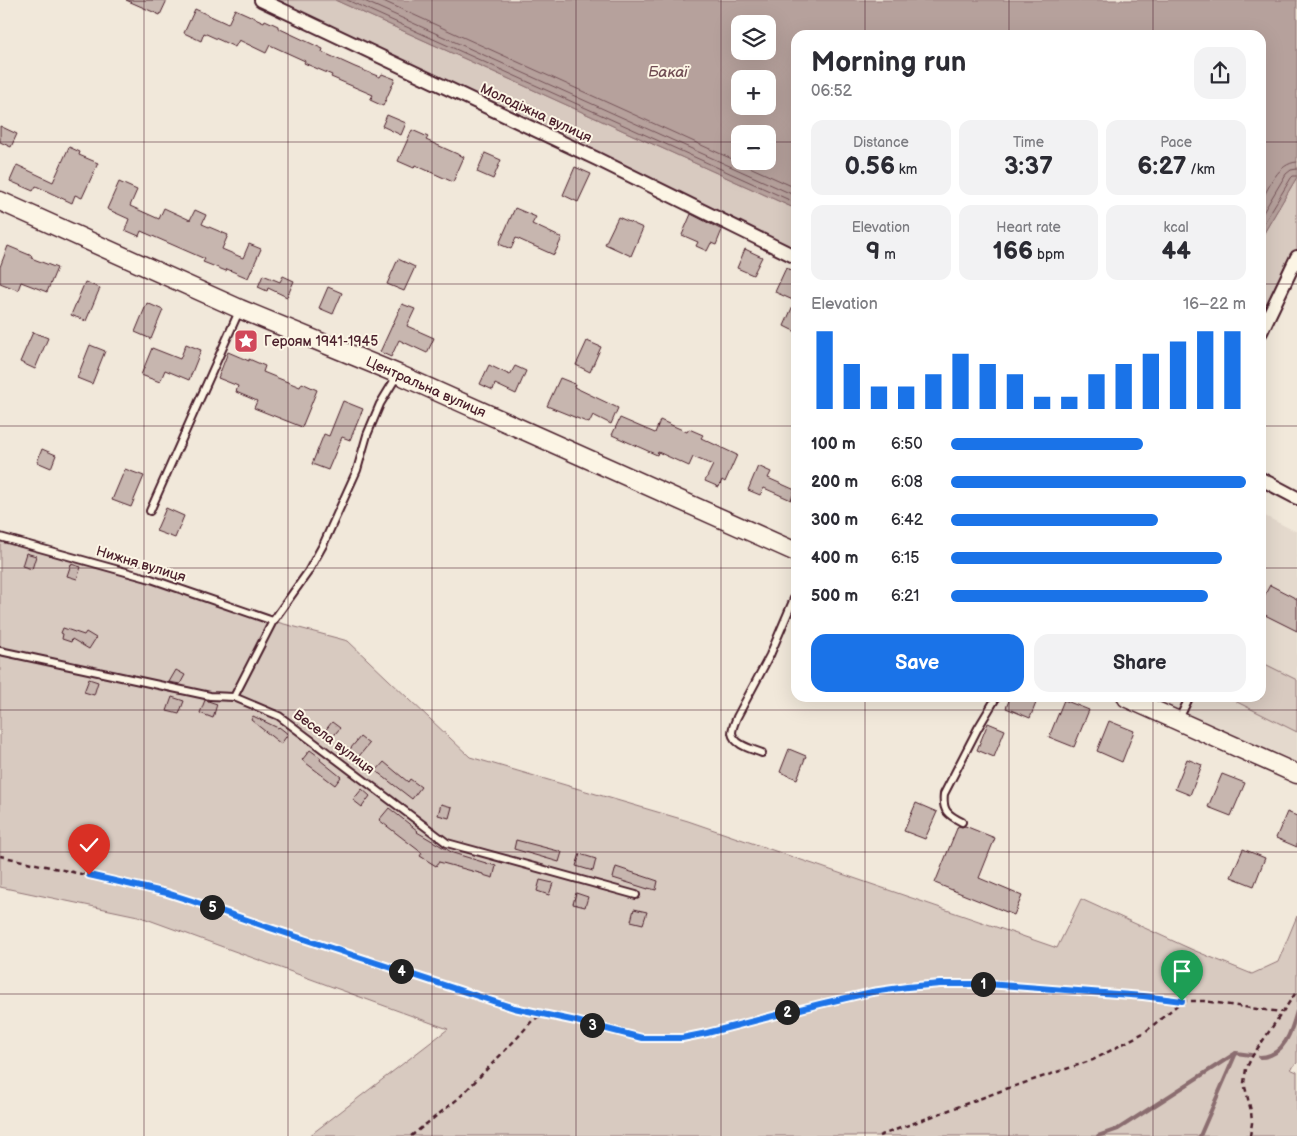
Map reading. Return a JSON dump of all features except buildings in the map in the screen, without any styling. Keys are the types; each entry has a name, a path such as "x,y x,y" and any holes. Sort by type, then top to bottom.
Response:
{"street":[{"name":"Молодіжна вулиця","path":"261,0 597,159 791,255"},
{"name":"Центральна вулиця","path":"0,202 240,309 398,374 791,550"},
{"path":"1266,322 1297,257"},
{"path":"1266,482 1297,498"},
{"path":"1136,702 1297,774"}],"lane":[{"path":"150,511 240,309"},
{"path":"234,697 273,621 308,572 323,545 357,470 367,435 380,404 398,374"},
{"name":"Нижня вулиця","path":"0,537 151,579 273,621"},
{"path":"762,753 742,745 735,739 732,734 733,728 770,655 791,606"},
{"name":"Весела вулиця","path":"0,651 210,696 234,697 279,716 447,843 636,895"},
{"path":"962,822 949,816 943,802 944,794 994,702"},
{"path":"1178,720 1187,702"}],"path":[{"path":"0,856 167,893 514,1008 642,1038 682,1038 872,992 940,984 987,984 1143,996 1182,1001 1204,1000 1283,1012"},
{"path":"1250,1136 1251,1111 1244,1083 1246,1069 1297,991"},
{"path":"879,1136 1093,1060 1145,1032 1182,1001"},
{"path":"411,1136 459,1098 532,1021 543,1014"}],"shaded area":[{"path":"261,0 335,0 791,207 791,255"},
{"path":"1297,177 1297,257 1266,322 1266,230"},
{"path":"1266,516 1297,532 1297,762 1160,702 1266,702"},
{"path":"0,537 151,579 273,621 348,641 470,757 688,821 1057,948 1081,899 1193,950 1252,974 1278,962 1297,916 1297,1063 1290,1069 1297,1072 1297,1136 309,1136 448,1029 138,916 0,887"},
{"path":"1266,664 1297,680 1297,732 1237,702 1266,702"}],"water":[{"name":"Бакаї","path":"335,0 1297,0 1297,177 1266,230 1266,30 791,30 791,207"}],"waterway":[{"path":"1260,1057 1268,1056 1275,1052 1286,1041 1297,1011"},
{"path":"1098,1136 1118,1129 1236,1053 1251,1055"},
{"path":"1200,1136 1236,1053"}],"place":[{"name":"Героям 1941-1945","path":"246,341"}],"route":[{"path":"89,875 167,893 514,1008 642,1038 682,1038 872,992 940,984 987,984 1143,996 1182,1001"}]}
